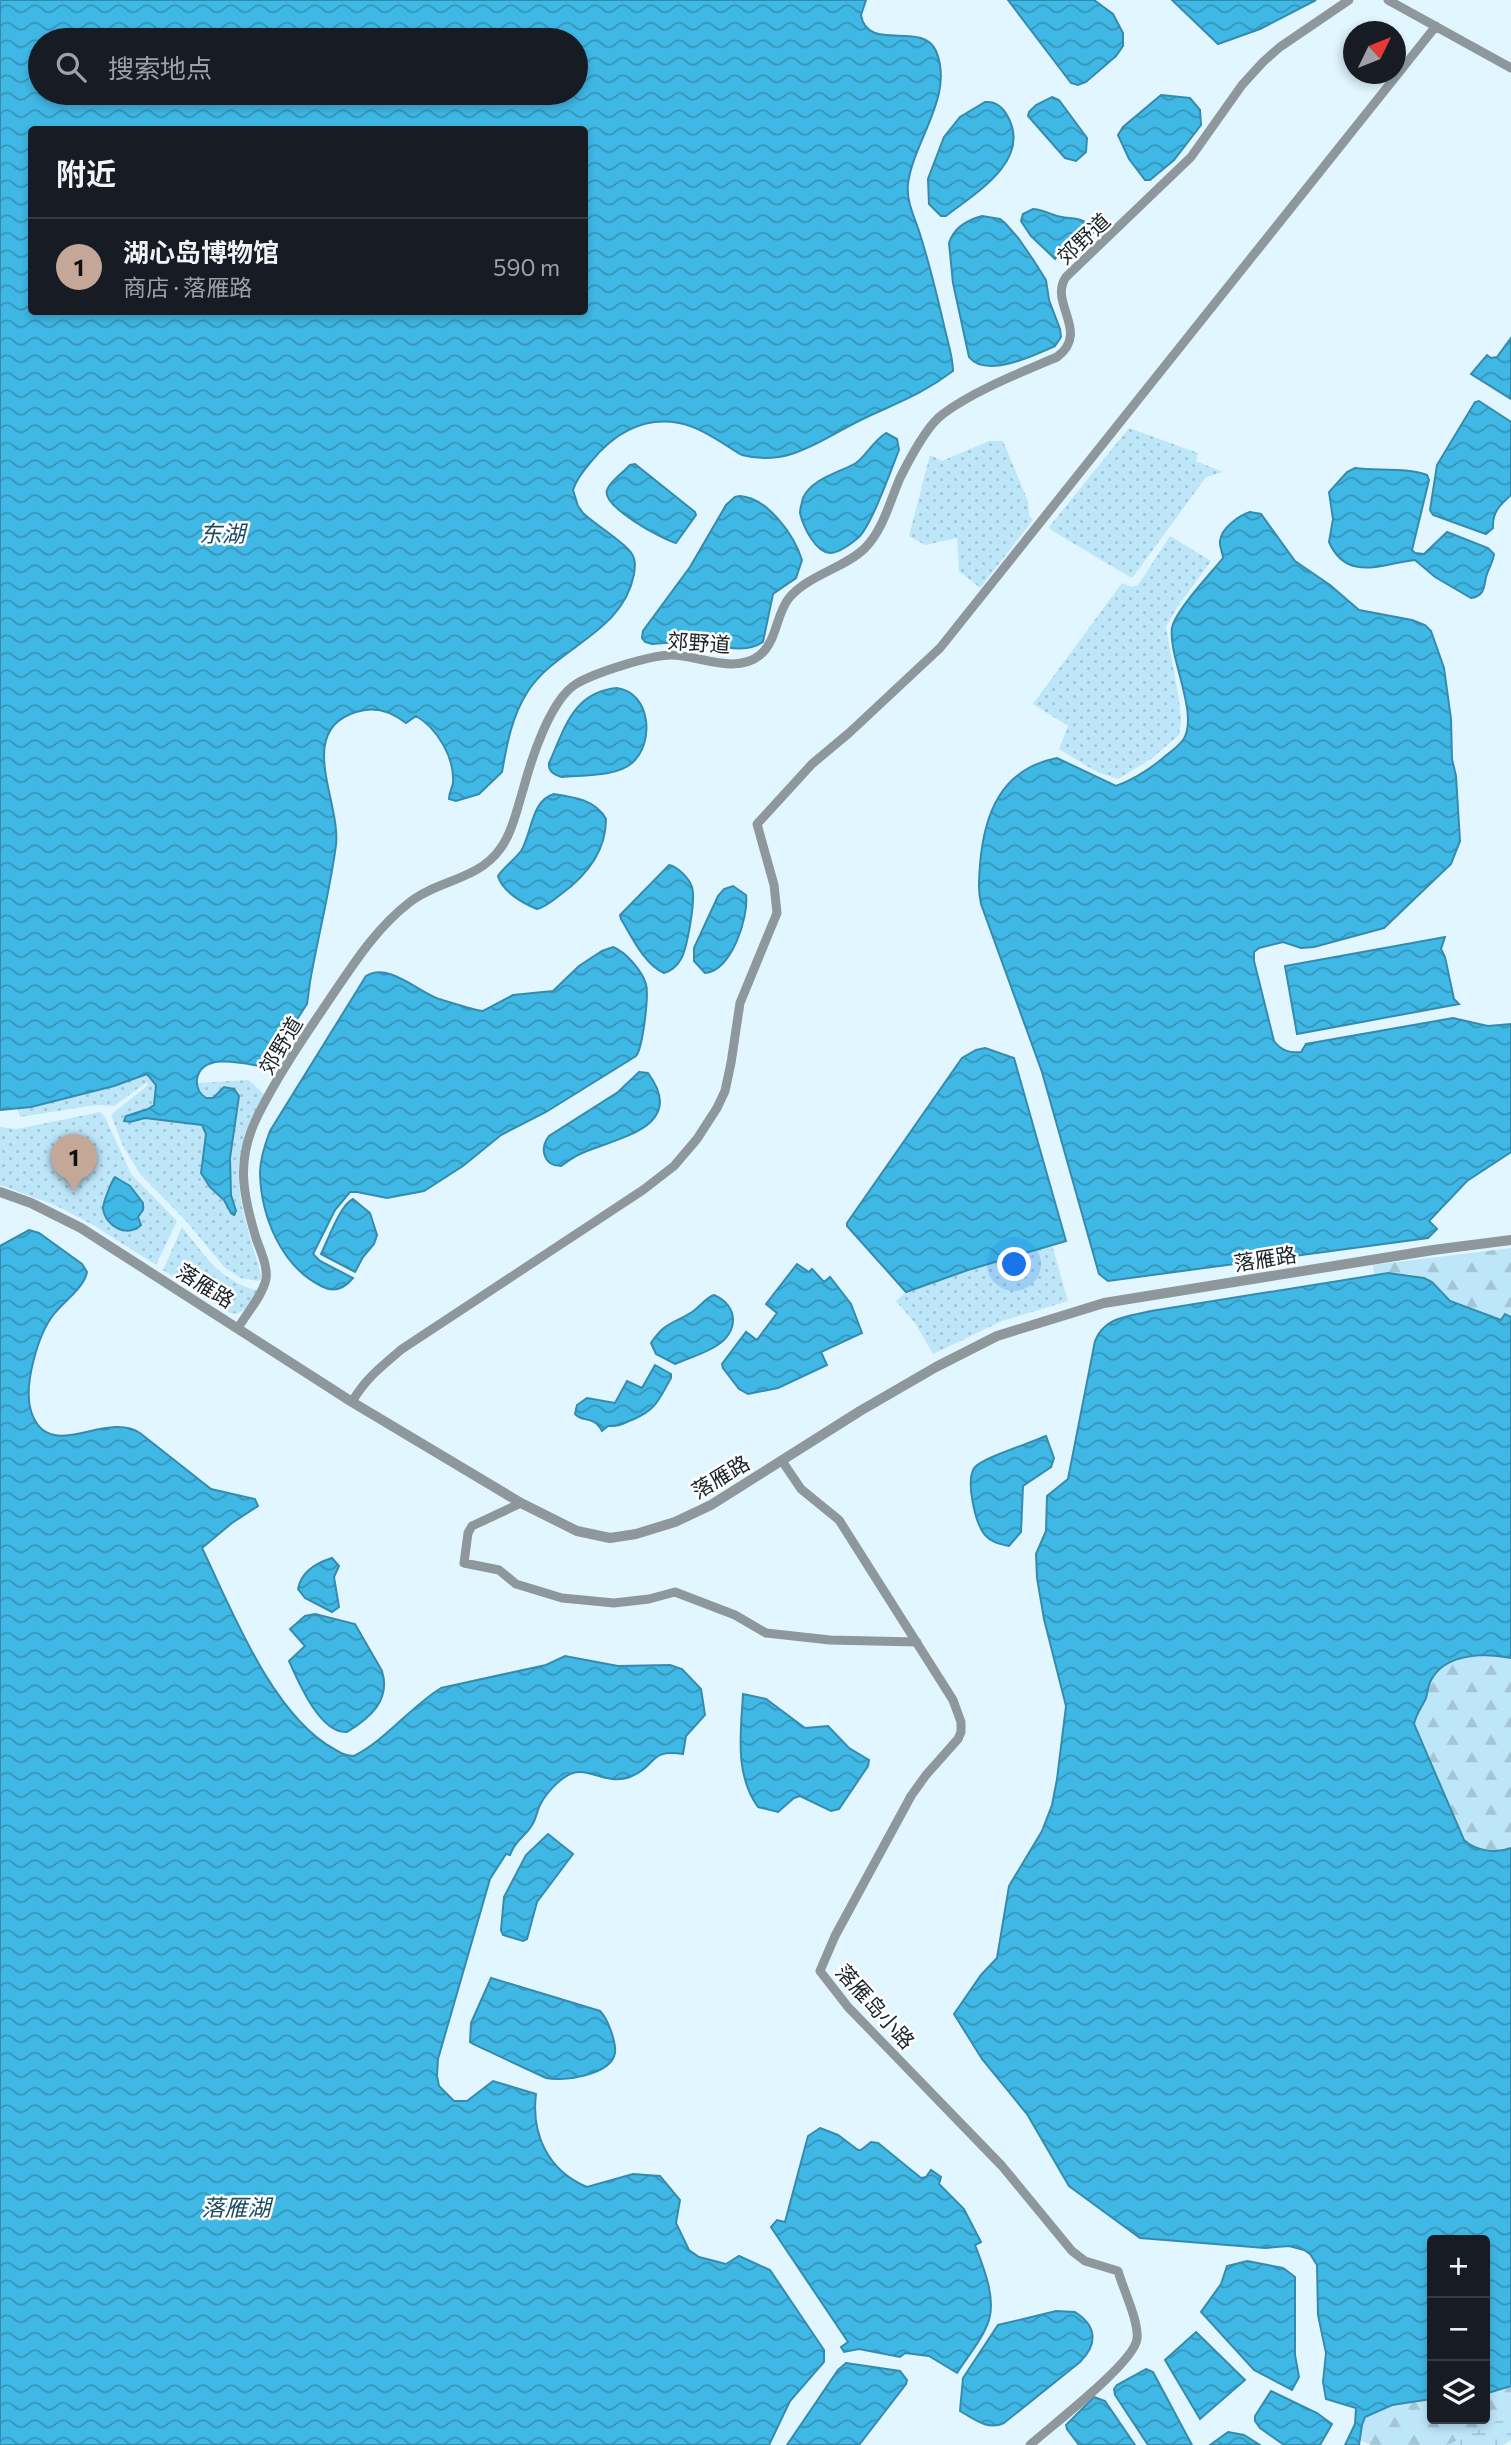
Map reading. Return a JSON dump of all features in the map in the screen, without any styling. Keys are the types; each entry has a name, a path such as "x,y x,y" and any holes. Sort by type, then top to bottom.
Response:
{"street":[{"name":"郊野道","path":"238,1328 266,1280 247,1207 243,1179 248,1139 259,1113 298,1045 360,953 378,932 411,901 471,873 498,852 507,837 525,781 558,702 573,685 655,657 674,655 729,663 760,655 770,641 789,598 831,568 859,553 872,540 901,477 940,415 1066,350 1070,340 1070,328 1062,297 1063,281 1185,163 1242,85 1263,62 1280,47 1349,0"},
{"path":"1388,0 1511,68"},
{"path":"352,1402 365,1382 402,1349 655,1182 674,1166 697,1139 725,1091 740,1003 777,913 774,885 757,824 812,764 940,648 1436,26"},
{"name":"落雁路","path":"0,1192 72,1222 352,1402 521,1503 586,1534 621,1537 692,1515 860,1411 936,1367 997,1336 1104,1303 1511,1240"},
{"name":"落雁岛小路","path":"782,1461 801,1489 839,1520 917,1642 956,1707 961,1722 958,1739 926,1775 911,1797 835,1936 820,1971 848,2007 1002,2166 1072,2251 1085,2262 1118,2271 1136,2328 1134,2348 1102,2382 1030,2445"},
{"path":"521,1503 472,1526 468,1533 464,1563 499,1570 516,1584 562,1598 614,1603 649,1599 675,1592 735,1615 766,1633 830,1640 917,1642"}],"green space":[{"path":"1129,428 1198,453 1196,461 1223,472 1206,477 1133,577 1049,527"},
{"path":"989,441 1003,441 1033,520 980,588 959,571 957,538 925,545 909,536 930,455 942,461"},
{"path":"1170,536 1211,561 1166,627 1179,700 1179,735 1151,759 1118,779 1097,772 1059,749 1068,726 1033,704 1122,583 1131,587 1138,585"},
{"path":"147,1074 156,1085 154,1105 124,1118 132,1122 145,1118 201,1125 206,1134 201,1163 204,1180 224,1200 234,1215 230,1158 239,1096 234,1089 224,1088 213,1098 206,1098 200,1093 197,1083 249,1080 266,1096 246,1138 239,1167 244,1214 261,1275 258,1281 241,1278 225,1268 187,1222 140,1174 123,1146 111,1115 148,1085 147,1082 114,1106 96,1105 20,1117 18,1109 114,1086"},
{"path":"100,1112 105,1117 131,1174 177,1221 156,1265 93,1225 55,1205 0,1185 0,1127 17,1129","holes":["112,1179 121,1179 143,1203 139,1219 126,1232 112,1224 103,1210"]},
{"path":"182,1227 222,1273 257,1291 243,1310 230,1313 163,1270"},
{"path":"1052,1245 1068,1301 1002,1321 933,1354 915,1323 896,1301 906,1292"},
{"path":"1511,1248 1511,1317 1505,1314 1501,1320 1450,1301 1432,1282 1424,1278 1409,1274 1374,1275 1373,1265"},
{"path":"1462,1658 1511,1658 1511,1848 1491,1851 1471,1845 1461,1836 1414,1724 1432,1677 1445,1664"},
{"path":"1511,2386 1511,2414 1448,2445 1371,2445 1360,2440 1363,2419 1392,2405 1427,2400 1427,2424 1490,2424 1490,2392"},
{"path":"1511,2414 1511,2440 1503,2445 1448,2445"}],"water":[{"name":"东湖","path":"0,0 866,0 861,15 865,26 873,32 920,38 929,42 936,51 940,85 937,102 911,168 908,196 934,282 953,371 921,391 792,454 760,458 742,455 695,428 665,422 640,425 608,444 582,472 573,490 583,513 623,544 633,556 634,574 628,594 604,625 541,675 528,691 514,720 502,772 479,794 456,801 449,799 453,773 448,754 431,728 416,716 406,723 394,715 369,710 356,712 338,721 328,735 324,751 336,828 336,845 307,1004 266,1067 238,1062 217,1062 201,1070 197,1079 199,1090 206,1098 213,1098 224,1087 234,1089 239,1096 230,1158 231,1195 236,1211 234,1215 201,1173 206,1134 202,1125 145,1118 124,1121 126,1116 154,1105 156,1085 147,1074 114,1086 31,1107 0,1110"},
{"path":"1008,0 1094,0 1113,14 1123,33 1123,46 1116,56 1086,82 1078,85 1071,83"},
{"path":"1172,0 1316,0 1260,29 1218,44"},
{"path":"1161,95 1190,98 1200,110 1201,125 1174,160 1150,180 1145,180 1129,159 1118,135 1123,127"},
{"path":"1052,97 1059,100 1087,138 1086,152 1076,161 1065,158 1028,116 1036,105"},
{"path":"985,102 997,104 1007,115 1013,135 1012,149 1006,163 984,187 946,216 941,216 929,204 928,179 944,137 960,117"},
{"path":"1033,209 1087,223 1093,233 1055,259 1031,236 1021,221 1023,214"},
{"path":"982,216 1000,219 1005,223 1034,261 1046,280 1049,300 1061,337 1055,346 998,366 977,363 969,357 953,283 949,243 951,237 962,225"},
{"path":"1511,338 1511,399 1471,374 1487,355 1491,358 1497,357"},
{"path":"1479,401 1511,422 1511,495 1498,509 1493,528 1486,534 1433,515 1430,510 1437,465 1475,402"},
{"path":"886,433 897,439 899,450 870,521 859,537 850,544 835,552 825,552 815,544 804,525 800,513 803,498 819,481 856,463"},
{"path":"635,464 695,512 696,515 676,543 634,521 613,505 608,497 607,490 611,483 630,465"},
{"path":"1355,468 1401,470 1427,475 1429,480 1412,550 1424,554 1447,532 1488,548 1494,554 1481,593 1471,598 1435,577 1415,560 1367,568 1346,563 1337,555 1329,542 1333,519 1329,492 1347,472"},
{"path":"740,496 760,503 778,519 793,540 802,560 796,578 773,594 763,642 737,648 691,642 645,642 642,638 643,631 690,567 726,505"},
{"path":"1250,512 1261,514 1295,561 1330,585 1359,610 1412,620 1425,625 1431,631 1444,668 1451,719 1460,841 1451,864 1384,928 1314,947 1301,948 1283,942 1259,948 1254,952 1274,1041 1286,1051 1301,1052 1306,1044 1453,1018 1488,1026 1511,1024 1511,1152 1467,1181 1429,1221 1437,1229 1428,1238 1108,1281 1099,1274 1042,1072 981,904 979,880 982,846 991,812 999,796 1022,772 1057,758 1116,786 1147,770 1181,743 1187,729 1188,716 1174,654 1172,628 1186,602 1223,558 1220,543 1224,531 1236,519"},
{"path":"617,688 637,699 643,709 646,732 639,754 632,763 617,771 562,777 554,774 549,763 572,714 590,696"},
{"path":"554,794 577,798 596,808 606,819 605,831 598,853 586,872 552,902 537,909 508,891 498,876 521,851 536,810 546,797"},
{"path":"669,865 679,870 688,880 692,887 693,902 681,959 676,966 664,973 645,957 620,915"},
{"path":"733,886 746,895 741,929 723,963 705,973 694,961 694,948 718,896 724,889"},
{"path":"1445,937 1441,949 1454,999 1459,1004 1297,1034 1285,966"},
{"path":"613,947 633,962 646,984 645,1021 636,1056 546,1112 501,1135 463,1166 424,1191 387,1198 350,1192 335,1210 313,1254 320,1261 353,1278 346,1285 334,1289 326,1288 295,1266 276,1238 264,1206 260,1173 263,1151 270,1131 366,976 375,973 394,975 439,999 483,1011 513,995 553,991 579,966"},
{"path":"985,1048 1014,1058 1066,1241 968,1270 906,1292 847,1223 962,1058"},
{"path":"639,1072 648,1073 658,1092 660,1107 654,1119 628,1136 580,1154 561,1166 547,1160 544,1146 549,1136 618,1092"},
{"path":"115,1177 130,1186 143,1203 143,1210 138,1217 141,1225 136,1229 118,1229 105,1215 104,1201"},
{"path":"353,1199 370,1213 377,1235 355,1272 321,1254 339,1215"},
{"name":"落雁湖","path":"29,1230 39,1233 82,1264 87,1272 78,1289 48,1323 38,1347 31,1375 29,1400 39,1427 50,1434 64,1436 111,1427 126,1428 140,1433 211,1489 255,1499 258,1506 202,1548 241,1630 273,1687 291,1712 312,1733 334,1749 354,1756 377,1741 441,1688 546,1665 565,1656 618,1666 670,1665 682,1669 701,1689 705,1715 686,1736 683,1754 658,1756 640,1772 625,1778 612,1779 580,1772 568,1775 547,1795 529,1829 510,1855 506,1854 490,1879 438,2059 437,2076 439,2086 454,2101 467,2101 493,2081 536,2094 536,2123 545,2150 552,2161 573,2180 587,2187 633,2174 660,2176 680,2200 676,2223 689,2250 699,2257 726,2264 739,2256 770,2270 824,2350 824,2362 790,2401 769,2445 0,2445 0,1246"},
{"path":"797,1264 809,1272 812,1269 824,1282 830,1277 851,1304 862,1333 821,1352 827,1365 778,1388 748,1394 739,1389 722,1364 746,1332 757,1340 777,1313 766,1304"},
{"path":"1388,1273 1424,1278 1432,1282 1450,1301 1501,1320 1505,1314 1511,1317 1511,1658 1479,1655 1448,1663 1431,1679 1414,1724 1464,1840 1474,1847 1486,1850 1511,1848 1511,2386 1490,2392 1490,2235 1427,2235 1427,2400 1392,2405 1365,2417 1359,2445 1345,2445 1355,2424 1356,2408 1326,2399 1323,2382 1326,2353 1318,2315 1317,2265 1310,2254 1289,2246 1265,2248 1140,2238 1069,2186 1027,2114 982,2059 954,2014 981,1975 997,1958 1009,1886 1042,1831 1052,1805 1057,1779 1066,1706 1044,1619 1036,1554 1046,1531 1047,1496 1068,1479 1095,1341 1099,1333 1118,1319 1151,1311"},
{"path":"714,1295 732,1312 732,1327 724,1340 675,1364 656,1354 651,1343 661,1331"},
{"path":"655,1365 671,1374 671,1378 657,1403 642,1415 616,1426 608,1426 602,1431 596,1423 575,1414 577,1405 587,1398 615,1403 627,1381 642,1388"},
{"path":"1046,1436 1054,1458 1051,1467 1023,1486 1021,1532 1009,1546 993,1541 981,1529 975,1511 971,1481 975,1467 997,1455"},
{"path":"332,1558 339,1566 334,1577 339,1607 332,1612 305,1598 298,1589 302,1578 310,1569"},
{"path":"315,1614 355,1624 382,1671 384,1691 381,1699 371,1714 347,1732 328,1725 319,1716 304,1693 289,1661 305,1646 290,1629 305,1616"},
{"path":"743,1694 766,1699 805,1728 828,1726 849,1748 869,1760 868,1766 839,1809 831,1811 800,1796 778,1812 758,1807 750,1794 742,1766"},
{"path":"548,1834 573,1854 537,1902 527,1939 523,1941 503,1935 501,1930 504,1897 526,1855"},
{"path":"491,1978 600,2011 607,2020 614,2041 615,2053 612,2061 596,2072 574,2078 546,2078 470,2042 471,2023"},
{"path":"820,2128 838,2135 858,2150 871,2142 878,2143 921,2178 926,2177 931,2170 941,2177 939,2184 964,2209 981,2242 975,2245 988,2282 991,2311 983,2334 957,2373 929,2356 905,2353 900,2357 859,2349 844,2352 841,2347 848,2342 771,2227 777,2220 785,2222 808,2136"},
{"path":"1247,2261 1283,2268 1295,2277 1295,2355 1299,2377 1292,2390 1254,2370 1201,2312 1221,2284 1227,2266"},
{"path":"1056,2311 1075,2312 1091,2329 1090,2349 1080,2362 1004,2423 987,2425 960,2411 963,2378 998,2325"},
{"path":"1196,2332 1245,2380 1200,2419 1165,2360"},
{"path":"846,2363 900,2371 907,2380 906,2384 859,2445 787,2445 838,2370"},
{"path":"1146,2369 1153,2372 1192,2445 1148,2445 1115,2395 1114,2389 1117,2385"},
{"path":"1271,2391 1317,2413 1332,2424 1320,2445 1284,2445 1260,2428 1255,2416"},
{"path":"1094,2397 1105,2401 1135,2445 1079,2445 1066,2425"},
{"path":"1228,2432 1244,2435 1260,2445 1210,2445"}],"place":[{"name":"湖心岛博物馆","path":"74,1192"}]}
